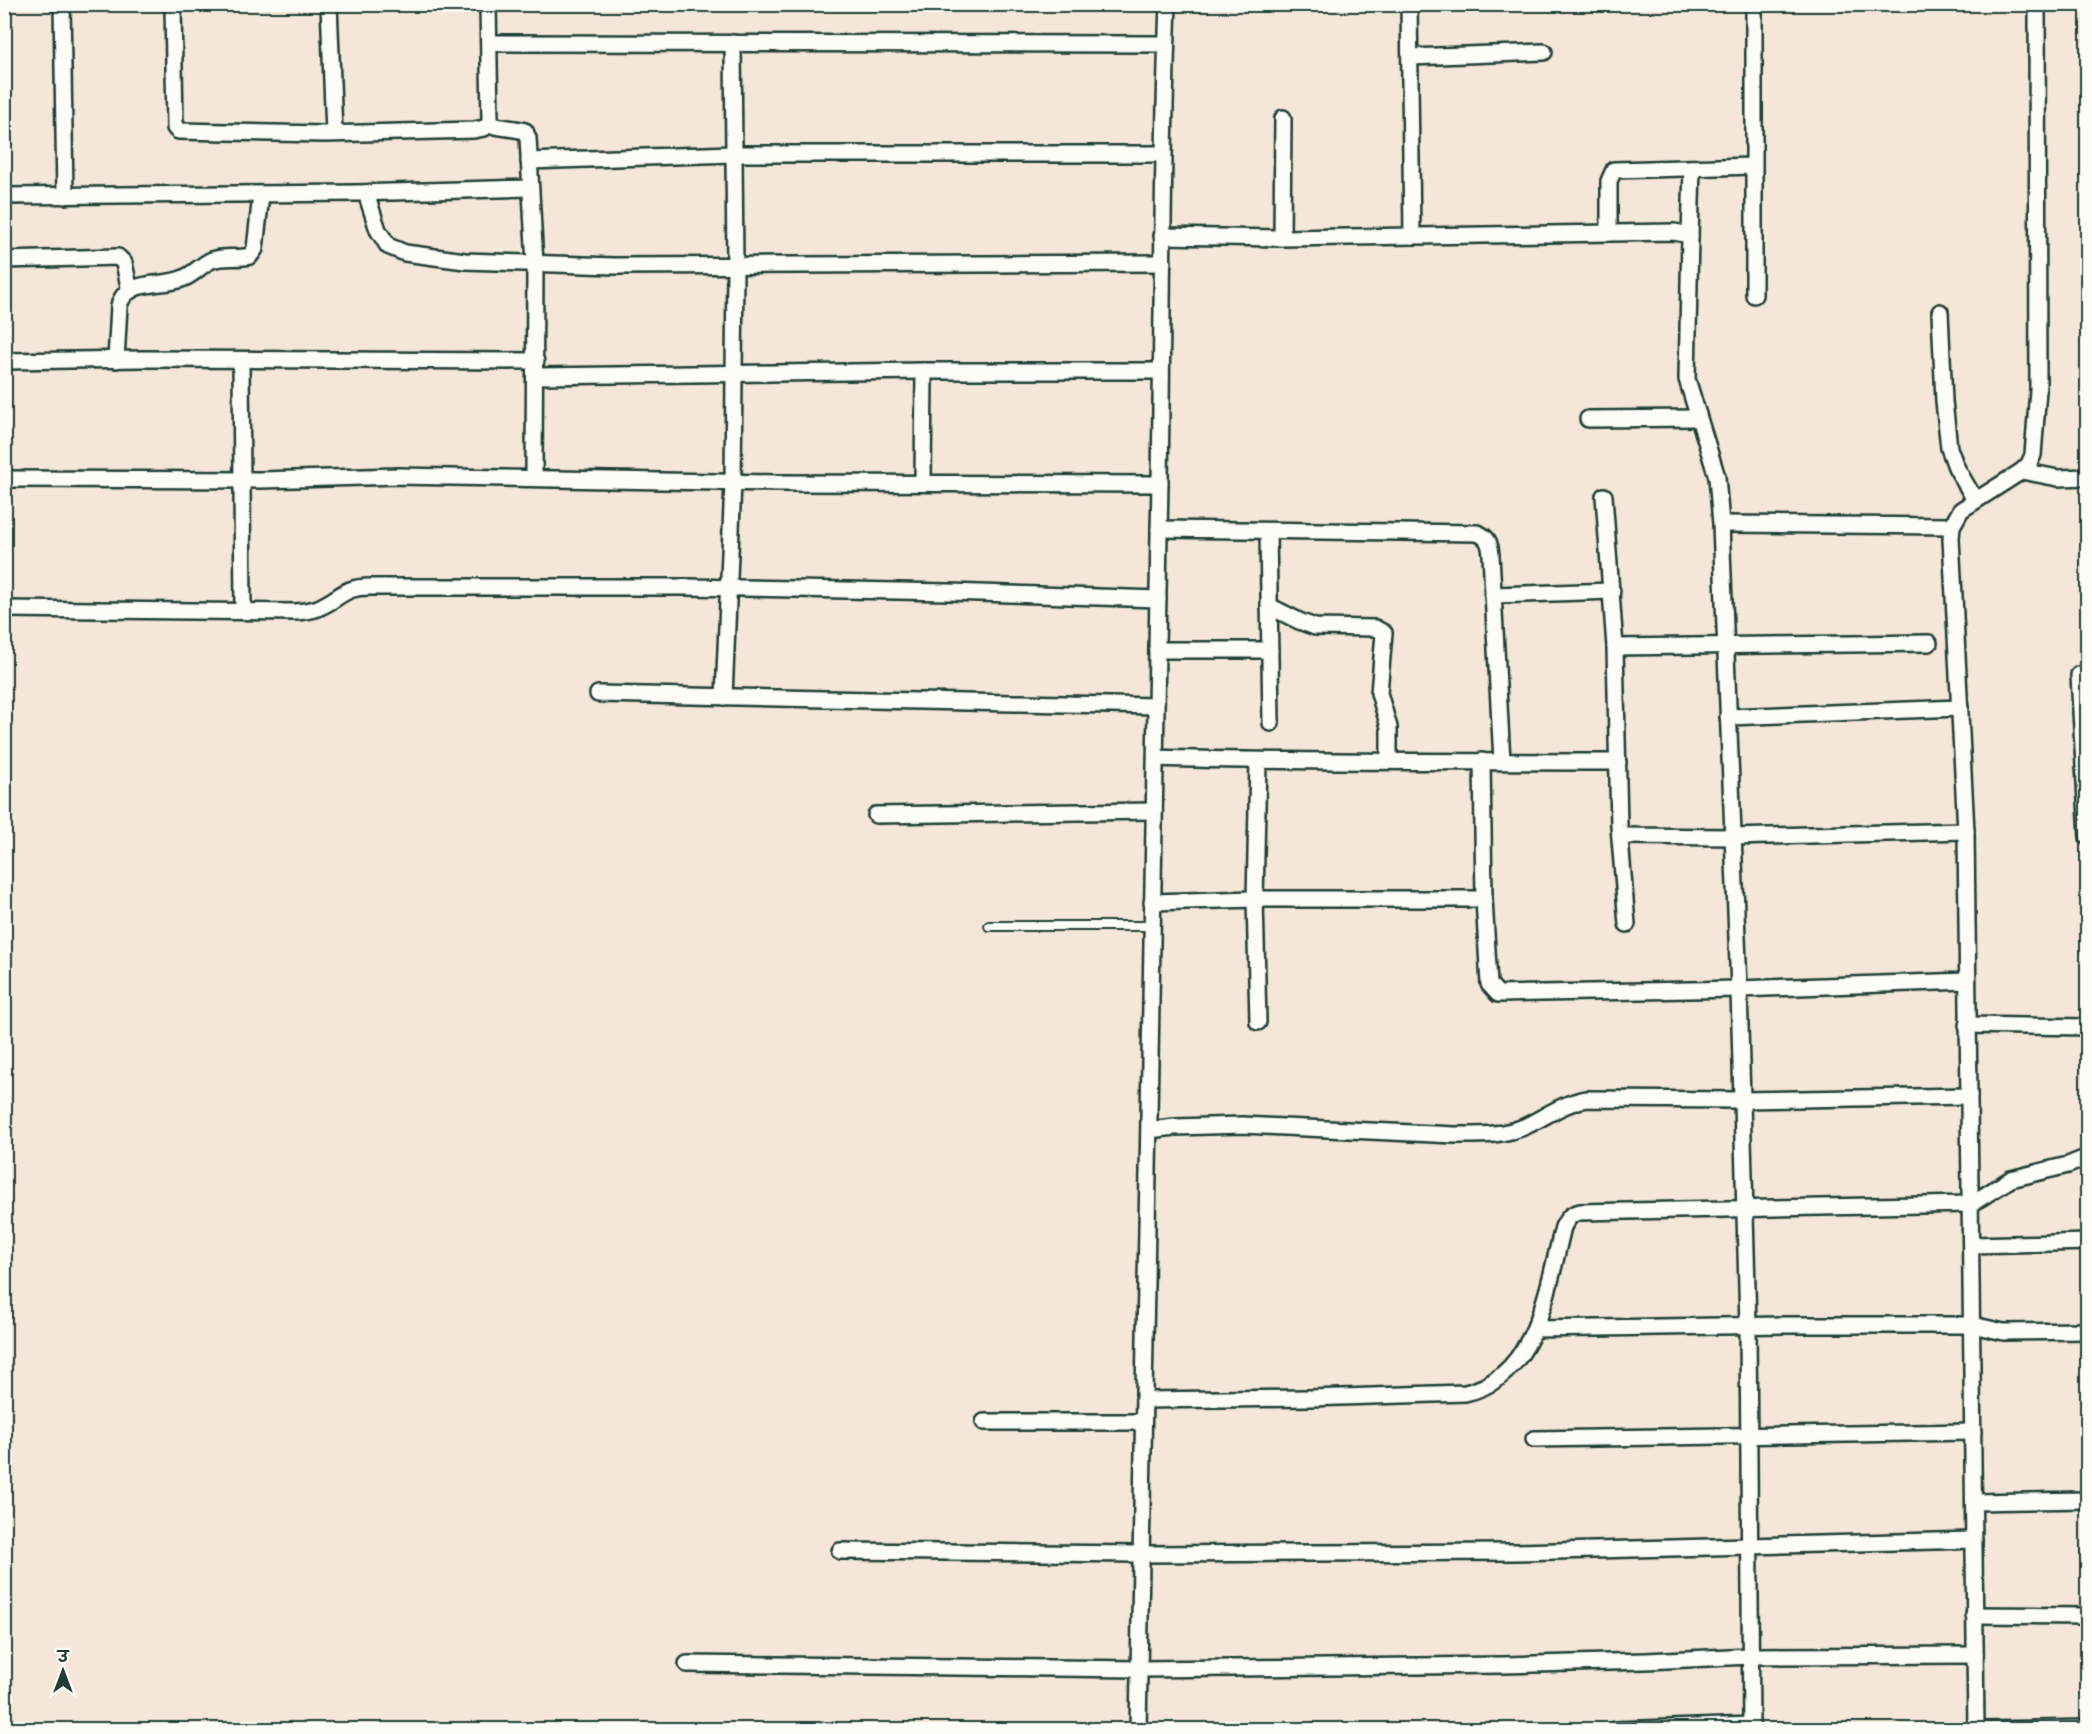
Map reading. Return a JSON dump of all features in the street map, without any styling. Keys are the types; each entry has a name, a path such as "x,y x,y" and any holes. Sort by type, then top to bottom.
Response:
{"street":[{"path":"62,4 65,196"},
{"path":"173,4 176,128 178,131 334,133 474,130 491,124 525,131 528,138 535,264 534,478"},
{"path":"329,4 334,133"},
{"path":"488,4 491,124"},
{"path":"1138,1730 1160,528 1162,153 1168,4"},
{"path":"1409,4 1413,236"},
{"path":"1754,4 1754,295"},
{"path":"1976,1730 1966,831 1953,590 1952,525 1960,510 2022,471 2029,464 2033,455 2038,390 2037,4"},
{"path":"489,43 1166,44"},
{"path":"724,697 730,588 735,266 732,43"},
{"path":"1410,57 1544,52"},
{"path":"1282,238 1283,118"},
{"path":"529,161 732,154 1162,153"},
{"path":"1609,233 1609,181 1614,170 1753,166"},
{"path":"1614,1730 1751,1727 1748,1326 1739,989 1721,524 1716,477 1686,379 1692,168"},
{"path":"4,196 261,195 530,188"},
{"path":"366,193 378,230 388,246 395,250 465,261 615,266 1163,263"},
{"path":"116,360 121,300 130,291 146,285 177,281 211,261 250,256 255,249 261,195"},
{"path":"1162,236 1282,238 1674,232 1690,237"},
{"path":"4,260 118,257 124,263 130,291"},
{"path":"1940,312 1944,401 1949,448 1975,500"},
{"path":"4,361 241,361 733,374 1160,371"},
{"path":"241,361 243,611"},
{"path":"923,483 924,371"},
{"path":"1588,419 1698,418"},
{"path":"2022,471 2058,478 2088,477"},
{"path":"4,479 241,480 399,476 732,482 1160,484"},
{"path":"1604,496 1616,647 1617,762 1627,924"},
{"path":"1721,524 1952,525"},
{"path":"1160,528 1477,532 1485,536 1490,545 1502,761"},
{"path":"1268,531 1271,723"},
{"path":"4,609 311,610 354,587 730,588 949,591 1158,598"},
{"path":"1493,595 1612,591"},
{"path":"1269,606 1315,627 1375,628 1384,633 1379,693 1389,727 1389,760"},
{"path":"1616,647 1929,643"},
{"path":"1156,650 1269,650"},
{"path":"2079,675 2088,837"},
{"path":"598,694 1155,706"},
{"path":"1728,717 1960,708"},
{"path":"1156,758 1258,761 1617,762"},
{"path":"1258,761 1255,899 1258,1022"},
{"path":"1482,761 1484,899 1489,984 1498,994 1967,981"},
{"path":"876,815 1155,811"},
{"path":"1620,836 1733,837 1966,831"},
{"path":"1152,902 1255,899 1484,899"},
{"path":"1967,1026 2088,1027"},
{"path":"1149,1130 1242,1125 1487,1135 1524,1127 1576,1101 1969,1096"},
{"path":"1144,1400 1465,1394 1481,1390 1494,1382 1516,1361 1540,1318 1563,1227 1568,1217 1574,1214 1971,1204 2011,1179 2068,1165 2088,1157"},
{"path":"1972,1245 2088,1242"},
{"path":"1534,1329 1972,1325 2004,1332 2088,1331"},
{"path":"984,1422 1143,1422"},
{"path":"1534,1439 1973,1432"},
{"path":"1974,1502 2088,1500"},
{"path":"840,1551 1141,1554 1504,1552 1974,1540"},
{"path":"1974,1615 2088,1616"},
{"path":"687,1664 1140,1669 1503,1665 1750,1656 1974,1654"},
{"path":"1983,1730 2088,1728"}],"lane":[{"path":"989,926 1151,926"}]}
